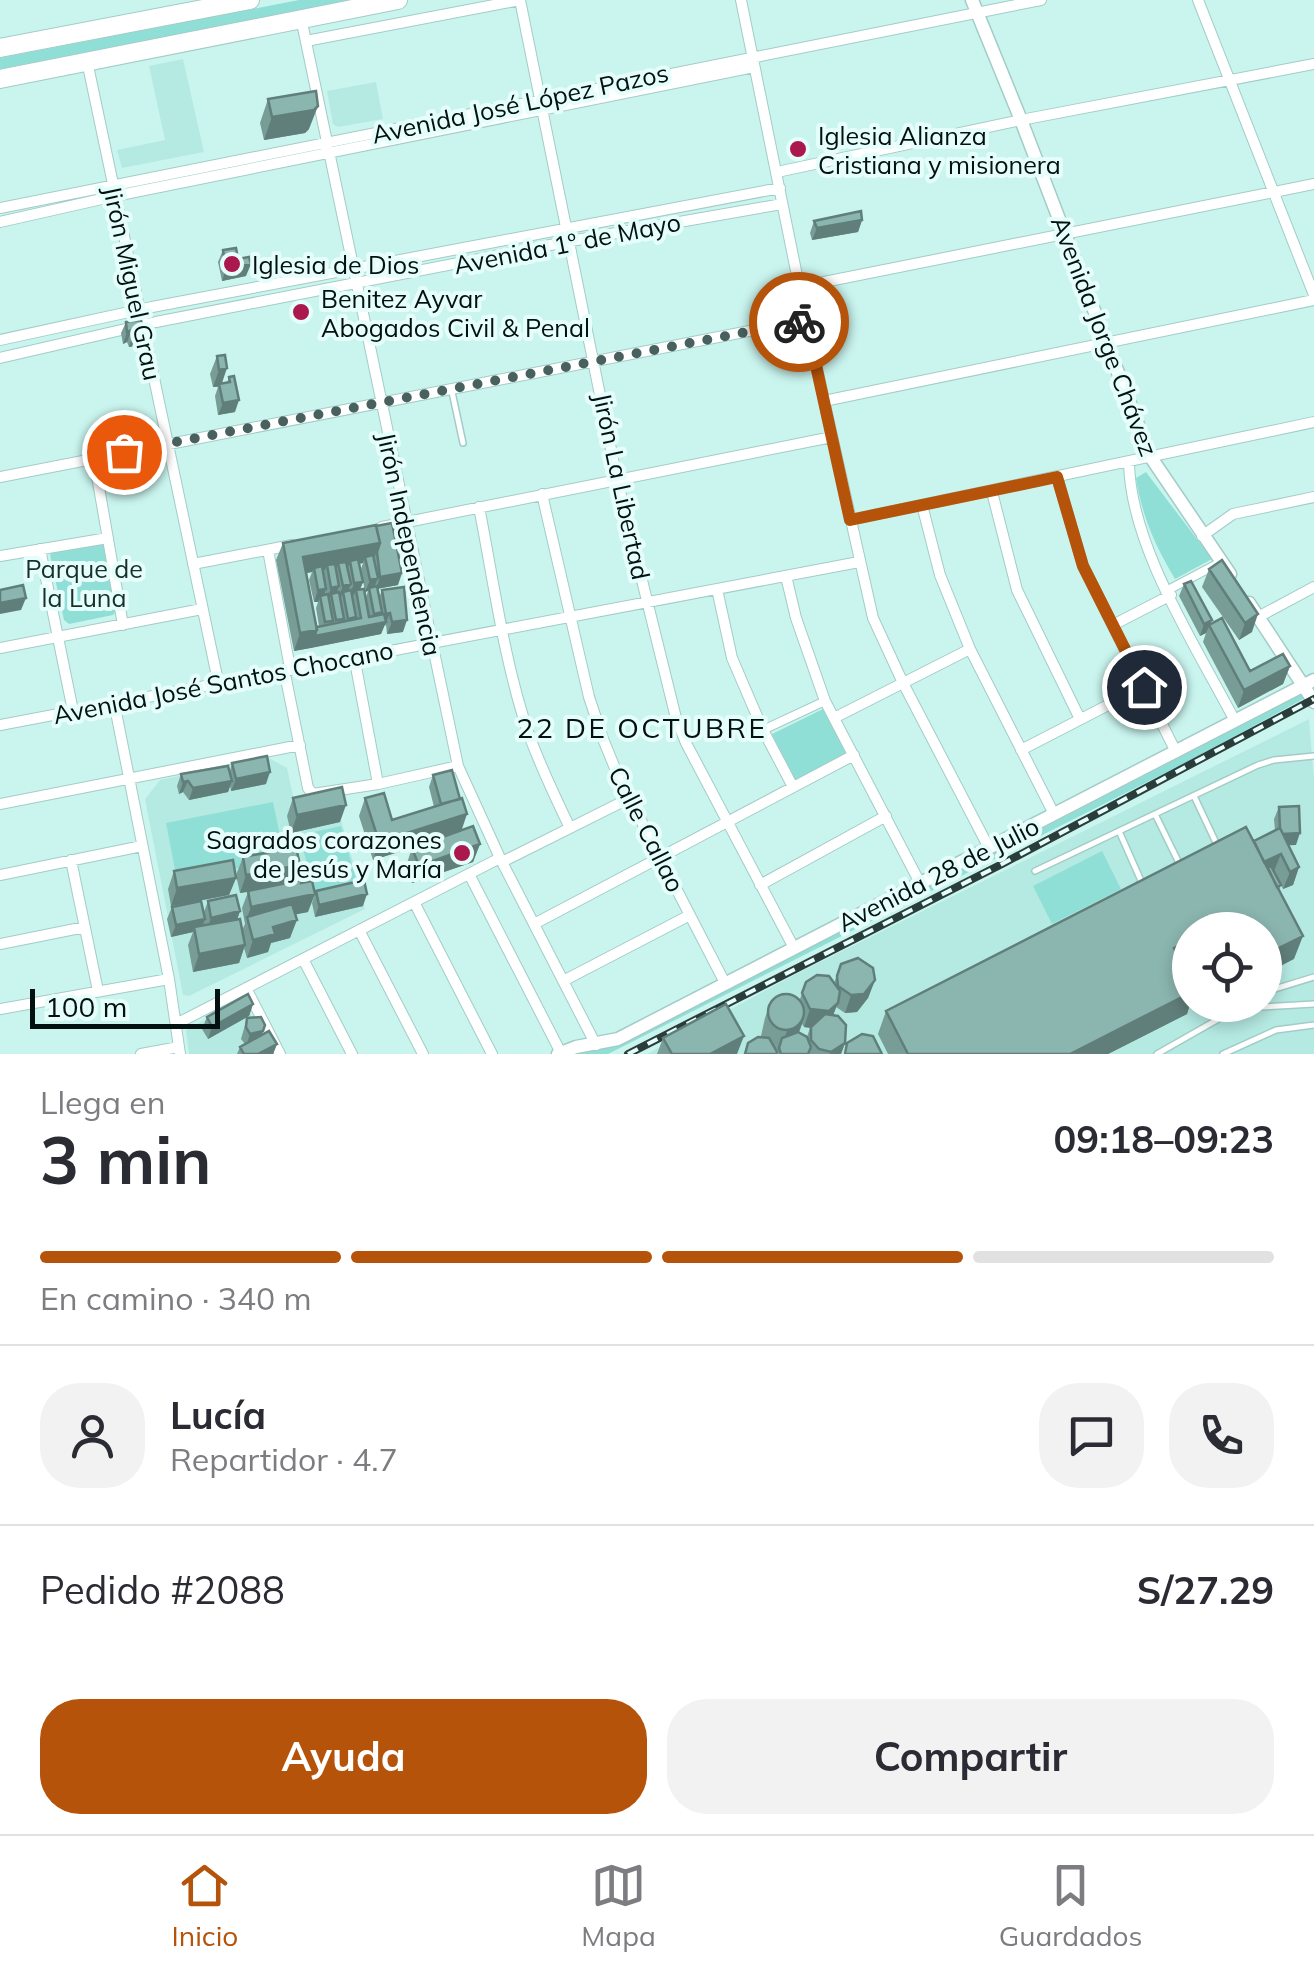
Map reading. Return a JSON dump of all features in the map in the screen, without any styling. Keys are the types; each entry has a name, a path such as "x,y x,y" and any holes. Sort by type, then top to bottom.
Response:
{"highway":[{"path":"0,48 250,0"},
{"path":"0,78 398,0"}],"street":[{"path":"306,41 520,0"},
{"name":"Jirón La Libertad","path":"520,0 617,479 676,718 794,948"},
{"path":"741,0 806,320 873,618 989,848"},
{"name":"Avenida José López Pazos","path":"0,222 328,148 753,61 974,6 1041,0"},
{"path":"824,401 1314,298 1198,0"},
{"name":"Avenida Jorge Chávez","path":"974,6 1150,456 1258,617 1309,683 1314,701"},
{"name":"Jirón Independencia","path":"300,18 458,766 501,860 596,1045"},
{"name":"Jirón Miguel Grau","path":"87,61 218,681"},
{"path":"778,172 1314,64"},
{"name":"Avenida José López Pazos","path":"0,208 112,183 328,148"},
{"path":"799,287 1314,184"},
{"name":"Avenida 1º de Mayo","path":"0,340 568,226 780,188"},
{"name":"Avenida 1º de Mayo","path":"0,358 141,325 782,204"},
{"path":"0,478 806,320"},
{"path":"850,520 1314,422"},
{"path":"366,530 832,437"},
{"path":"94,458 123,625"},
{"path":"1129,462 1137,519 1235,721"},
{"path":"1057,477 1075,545 1176,752"},
{"path":"992,492 1017,590 1080,719"},
{"name":"Calle Callao","path":"542,494 603,739 726,984"},
{"path":"1202,536 1233,514 1314,496"},
{"path":"922,506 940,576 970,649 1054,814"},
{"path":"479,507 528,732 570,828"},
{"path":"0,556 108,538"},
{"path":"192,564 308,542"},
{"path":"40,549 73,711"},
{"path":"268,550 300,745 308,788 313,794 458,766"},
{"name":"Avenida José Santos Chocano","path":"0,724 859,562"},
{"path":"1113,626 1221,562"},
{"path":"786,576 801,633 826,700 920,883"},
{"path":"1258,617 1314,587"},
{"path":"716,589 732,658 793,787"},
{"path":"0,648 202,609"},
{"path":"834,718 970,649"},
{"path":"354,656 378,784"},
{"name":"Avenida 28 de Julio","path":"560,1053 618,1040 1309,683"},
{"path":"1021,750 1144,687"},
{"path":"764,730 826,700"},
{"path":"114,702 169,979 179,1050 141,1054"},
{"path":"0,804 300,745"},
{"path":"534,924 854,755"},
{"path":"176,1024 469,874 630,798"},
{"path":"760,885 886,816"},
{"path":"0,875 142,846"},
{"path":"71,860 98,991"},
{"path":"469,874 560,1053"},
{"path":"414,902 492,1054"},
{"path":"564,981 690,916"},
{"path":"0,944 85,928"},
{"path":"358,930 423,1054"},
{"path":"303,958 352,1054"},
{"path":"0,1009 169,979"},
{"path":"246,988 280,1054"}],"lane":[{"path":"451,387 463,443"},
{"path":"1034,871 1258,765 1314,756"},
{"path":"1194,796 1219,849"},
{"path":"1155,814 1182,869"},
{"path":"1119,831 1144,887"},
{"path":"1282,987 1314,977"},
{"path":"1282,1007 1314,1004"},
{"path":"1158,1054 1216,1022"},
{"path":"1223,1054 1276,1030 1313,1025"}],"shaded area":[{"path":"183,59 204,152 122,168 117,150 165,140 149,66"},
{"path":"376,82 383,119 338,127 333,124 327,91"},
{"path":"1309,719 1314,780 1314,1054 647,1054 800,972"},
{"path":"267,757 287,768 296,809 336,802 353,862 358,861 366,890 361,892 365,909 189,996 183,995 145,799 160,780"},
{"path":"243,999 271,1054 189,1054 186,1030"}],"green space":[{"path":"299,0 361,0 0,69 0,58"},
{"path":"1146,472 1212,559 1175,579 1155,543 1142,505 1136,478"},
{"name":"Parque de la Luna","path":"104,543 117,610 113,615 69,624 64,620 50,555 55,550"},
{"path":"1302,694 1305,698 1185,763 608,1054 566,1054 604,1045 1028,836"},
{"path":"823,709 847,755 795,782 772,734"},
{"path":"273,802 285,859 177,880 166,823"},
{"path":"341,826 359,890 315,899 300,835"},
{"path":"1102,851 1121,889 1052,924 1033,886"}],"building":[{"path":"316,91 318,106 314,110 272,117 268,99"},
{"path":"861,211 862,220 817,228 814,221"},
{"path":"236,248 238,259 249,257 251,264 226,269 223,250"},
{"path":"141,320 144,333 127,332 126,322"},
{"path":"225,355 227,368 219,370 217,356"},
{"path":"234,376 239,400 223,403 219,384 230,382 229,377"},
{"path":"392,523 402,573 380,577 376,526"},
{"path":"376,525 380,543 303,557 317,630 300,633 283,543"},
{"path":"373,555 378,578 370,580 365,557"},
{"path":"358,559 363,582 354,583 350,561"},
{"path":"1222,560 1258,614 1245,623 1209,569"},
{"path":"346,562 351,584 343,586 338,563"},
{"path":"335,564 339,586 331,588 327,565"},
{"path":"322,566 326,589 318,590 314,568"},
{"path":"1191,581 1212,620 1204,624 1184,584"},
{"path":"23,585 26,598 0,603 0,590"},
{"path":"377,586 382,612 374,614 369,588"},
{"path":"404,587 407,620 392,622 390,613 386,614 382,590"},
{"path":"364,589 369,617 384,614 386,622 315,636 317,627 361,618 356,590"},
{"path":"351,590 356,617 348,619 343,592"},
{"path":"339,592 344,619 336,620 331,594"},
{"path":"328,594 333,621 325,622 320,596"},
{"path":"1222,618 1250,671 1283,654 1290,666 1244,690 1209,625"},
{"path":"267,756 270,772 236,779 232,763"},
{"path":"228,766 232,781 193,788 188,781 183,782 181,774"},
{"path":"452,770 460,799 441,804 433,775"},
{"path":"342,787 346,805 297,815 293,798"},
{"path":"384,793 392,820 462,798 467,814 379,842 365,798"},
{"path":"1299,806 1300,833 1283,834 1279,807"},
{"path":"473,826 480,844 419,866 412,848"},
{"path":"1246,827 1303,936 1282,946 1282,912 1172,912 1172,1002 1070,1054 908,1054 886,1011"},
{"path":"1280,828 1299,867 1290,872 1281,854 1264,862 1254,841"},
{"path":"296,847 300,865 246,875 243,857"},
{"path":"233,860 236,878 177,888 174,871"},
{"path":"1271,866 1281,885 1277,887 1268,868"},
{"path":"364,880 367,894 319,905 316,891"},
{"path":"312,881 315,894 251,907 248,891"},
{"path":"236,895 240,911 211,918 208,901"},
{"path":"201,901 205,919 176,925 172,907"},
{"path":"292,904 297,920 273,927 275,934 253,940 247,917"},
{"path":"240,919 245,945 199,954 194,927"},
{"path":"858,958 873,968 875,980 864,994 851,995 838,986 837,976 841,964"},
{"path":"817,975 829,976 840,991 838,1003 829,1011 810,1009 802,993 806,982"},
{"path":"248,994 253,1004 212,1027 207,1017"},
{"path":"786,994 799,999 804,1012 799,1025 786,1030 773,1025 768,1012 773,999"},
{"path":"726,1004 744,1036 710,1054 672,1054 663,1038"},
{"path":"825,1014 838,1016 846,1025 845,1043 831,1052 819,1049 811,1040 811,1027"},
{"path":"261,1017 263,1031 250,1034 247,1018"},
{"path":"269,1031 277,1044 258,1054 244,1054 240,1047"},
{"path":"798,1032 807,1037 811,1047 808,1054 781,1054 782,1038"},
{"path":"862,1034 873,1036 882,1054 845,1054 847,1043"},
{"path":"758,1037 769,1038 776,1054 745,1054 748,1043"}],"railway":[{"path":"628,1054 1004,863 1314,699"}],"way so far":[{"path":"124,452 799,322"}],"place":[{"name":"Iglesia Alianza Cristiana y misionera","path":"798,149"},
{"name":"Iglesia de Dios","path":"232,264"},
{"name":"Benitez Ayvar Abogados Civil & Penal","path":"301,312"},
{"name":"Sagrados corazones de Jesús y María","path":"462,853"}],"district":[{"name":"22 DE OCTUBRE","path":"642,727"}],"route":[{"path":"799,322 806,320 850,520 1057,477 1083,566 1144,687"}]}
